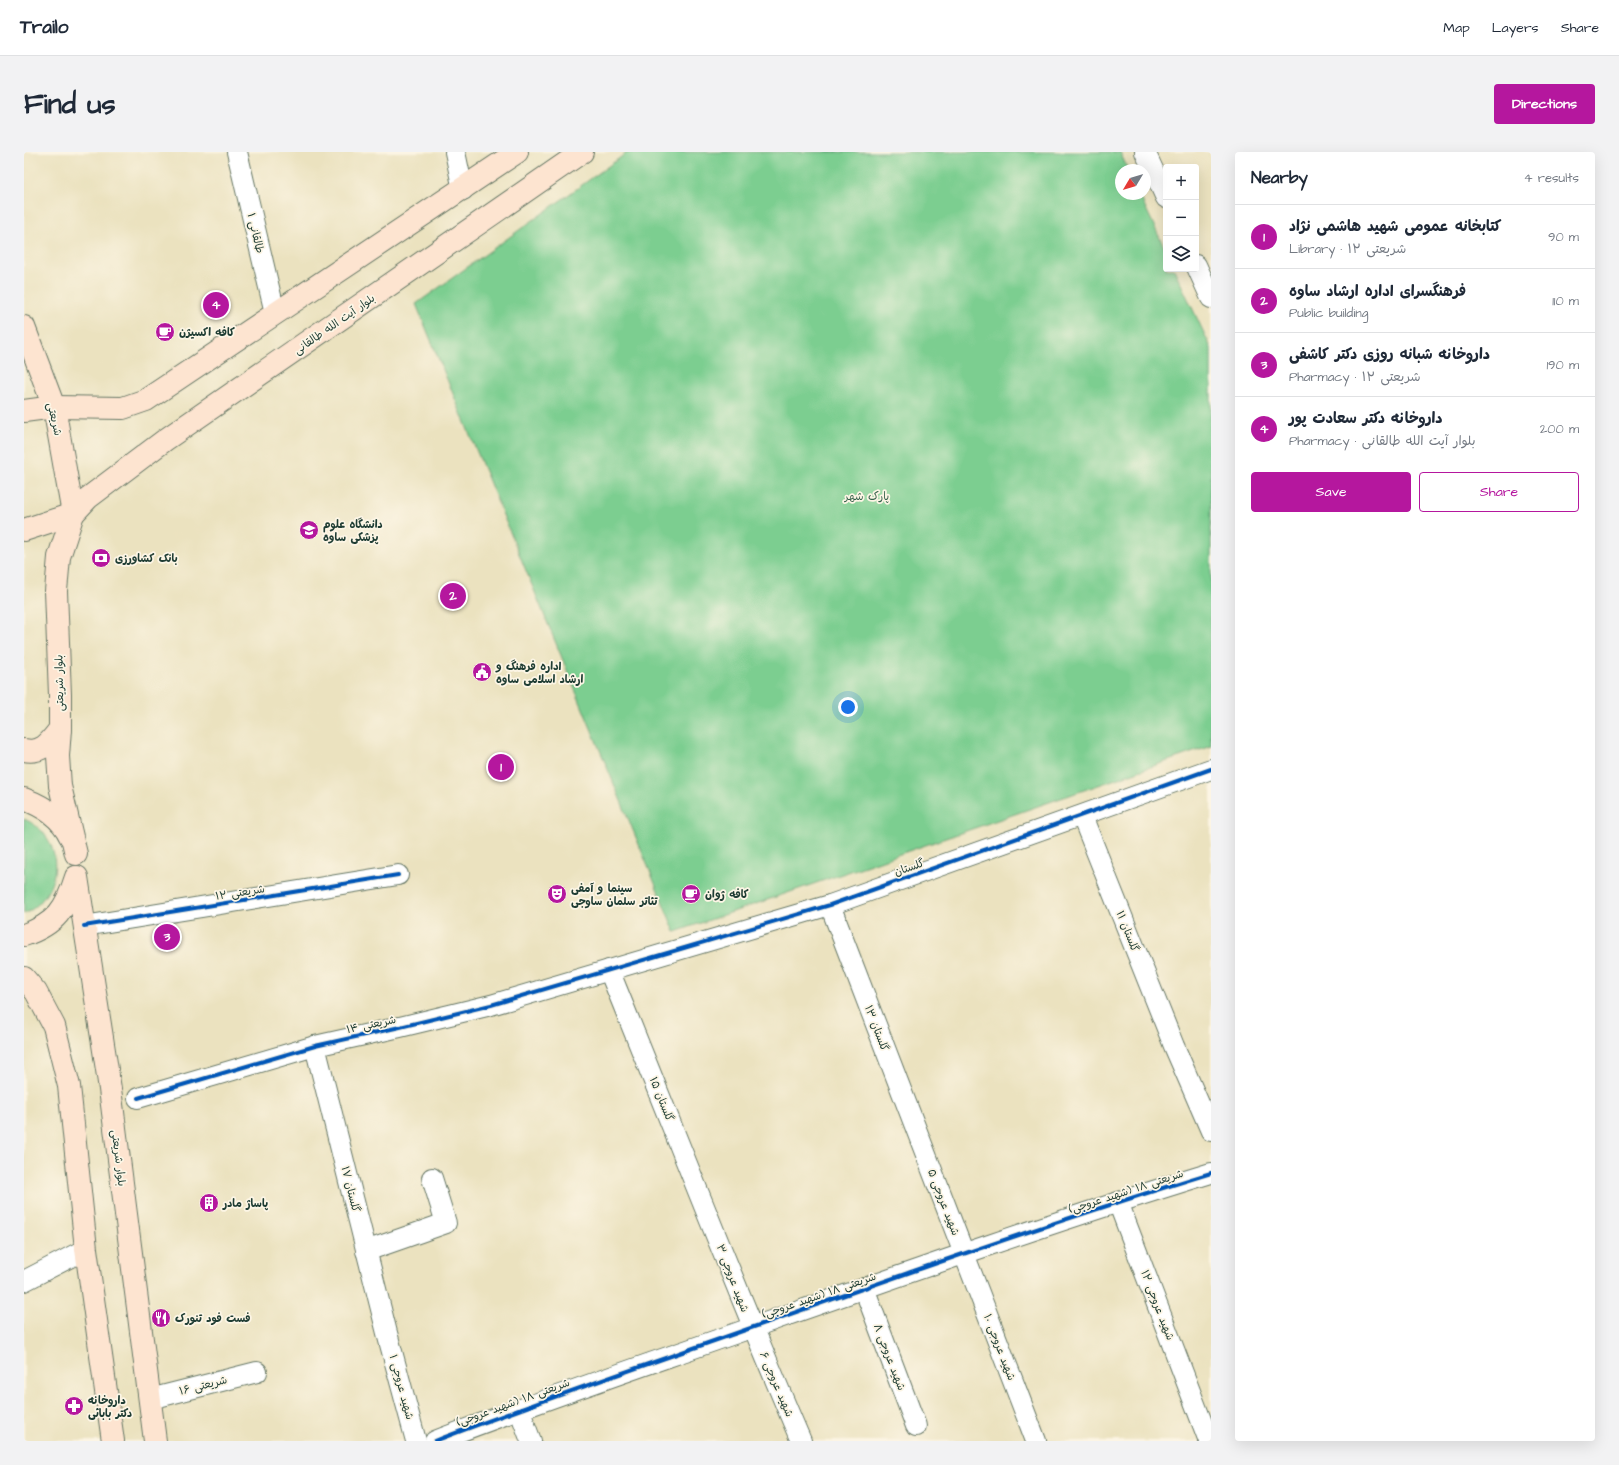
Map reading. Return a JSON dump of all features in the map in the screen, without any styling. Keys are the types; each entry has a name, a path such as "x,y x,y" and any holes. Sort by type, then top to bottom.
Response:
{"main road":[{"path":"24,411 54,407 123,408 146,400 517,152"},
{"name":"بلوار آیت الله طالقانی","path":"73,514 88,498 165,440 582,152"},
{"name":"شریعتی","path":"24,327 54,407 73,514"},
{"path":"24,530 73,514"},
{"name":"بلوار شریعتی","path":"73,514 59,557 56,591 60,729 58,756 60,786 76,854"},
{"path":"24,750 37,751 45,747 51,742 60,729"},
{"path":"24,799 39,804 56,817 69,834 76,854 76,877 70,898 57,917 40,930 24,935"},
{"name":"بلوار شریعتی","path":"76,877 110,1089 155,1441"},
{"path":"24,978 36,992 54,1026 69,1086 86,1250 113,1441"}],"street":[{"name":"طالقانی ۱","path":"237,152 275,313"},
{"path":"455,152 462,190"},
{"path":"1145,152 1163,191"},
{"path":"1199,272 1211,298"},
{"name":"گلستان","path":"609,970 830,905 1210,771"},
{"name":"گلستان ۱۱","path":"1082,816 1174,1046 1211,1131"},
{"name":"شریعتی ۱۲","path":"84,926 398,875"},
{"name":"گلستان ۱۳","path":"830,905 925,1151"},
{"name":"شریعتی ۱۴","path":"138,1098 315,1046 491,1005 609,970"},
{"name":"گلستان ۱۵","path":"609,970 714,1229"},
{"name":"گلستان ۱۷","path":"315,1046 387,1333"},
{"name":"شهید عروجی ۵","path":"925,1151 964,1254"},
{"name":"شریعتی ۱۸ (شهید عروجی)","path":"435,1441 519,1409 864,1288 1118,1202 1211,1173"},
{"path":"366,1251 446,1223 432,1178"},
{"name":"شهید عروجی ۱۲","path":"1118,1202 1209,1441"},
{"name":"شهید عروجی ۳","path":"714,1229 752,1328"},
{"path":"24,1281 86,1250"},
{"name":"شهید عروجی ۱۰","path":"964,1254 1036,1441"},
{"name":"شهید عروجی ۸","path":"864,1288 916,1426"},
{"name":"شهید عروجی ۶","path":"752,1328 801,1441"},
{"name":"شهید عروجی ۱","path":"387,1333 416,1441"},
{"name":"شریعتی ۱۶","path":"150,1399 257,1372"},
{"path":"519,1409 531,1441"}],"green space":[{"name":"پارک شهر","path":"628,152 1120,152 1125,164 1115,164 1115,200 1142,200 1163,245 1163,272 1175,272 1211,348 1211,746 675,932 416,304"},
{"path":"24,819 38,827 48,839 53,852 55,866 52,880 46,894 37,905 24,914"}],"cycle path":[{"path":"138,1098 315,1046 491,1005 830,905 1211,769"},
{"path":"84,926 398,875"},
{"path":"435,1441 558,1395 932,1265 1043,1227 1211,1173"}],"place":[{"name":"داروخانه دکتر سعادت پور","path":"216,305"},
{"name":"کافه اکسیژن","path":"165,332"},
{"name":"دانشگاه علوم پزشکی ساوه","path":"309,530"},
{"name":"بانک کشاورزی","path":"101,558"},
{"name":"فرهنگسرای اداره ارشاد ساوه","path":"453,596"},
{"name":"اداره فرهنگ و ارشاد اسلامی ساوه","path":"482,672"},
{"name":"کتابخانه عمومی شهید هاشمی نژاد","path":"501,767"},
{"name":"سینما و آمفی تئاتر سلمان ساوجی","path":"557,894"},
{"name":"کافه ژوان","path":"691,894"},
{"name":"داروخانه شبانه روزی دکتر کاشفی","path":"167,937"},
{"name":"پاساژ مادر","path":"209,1203"},
{"name":"فست فود تنورک","path":"161,1318"},
{"name":"داروخانه دکتر بابائی","path":"74,1406"}]}
